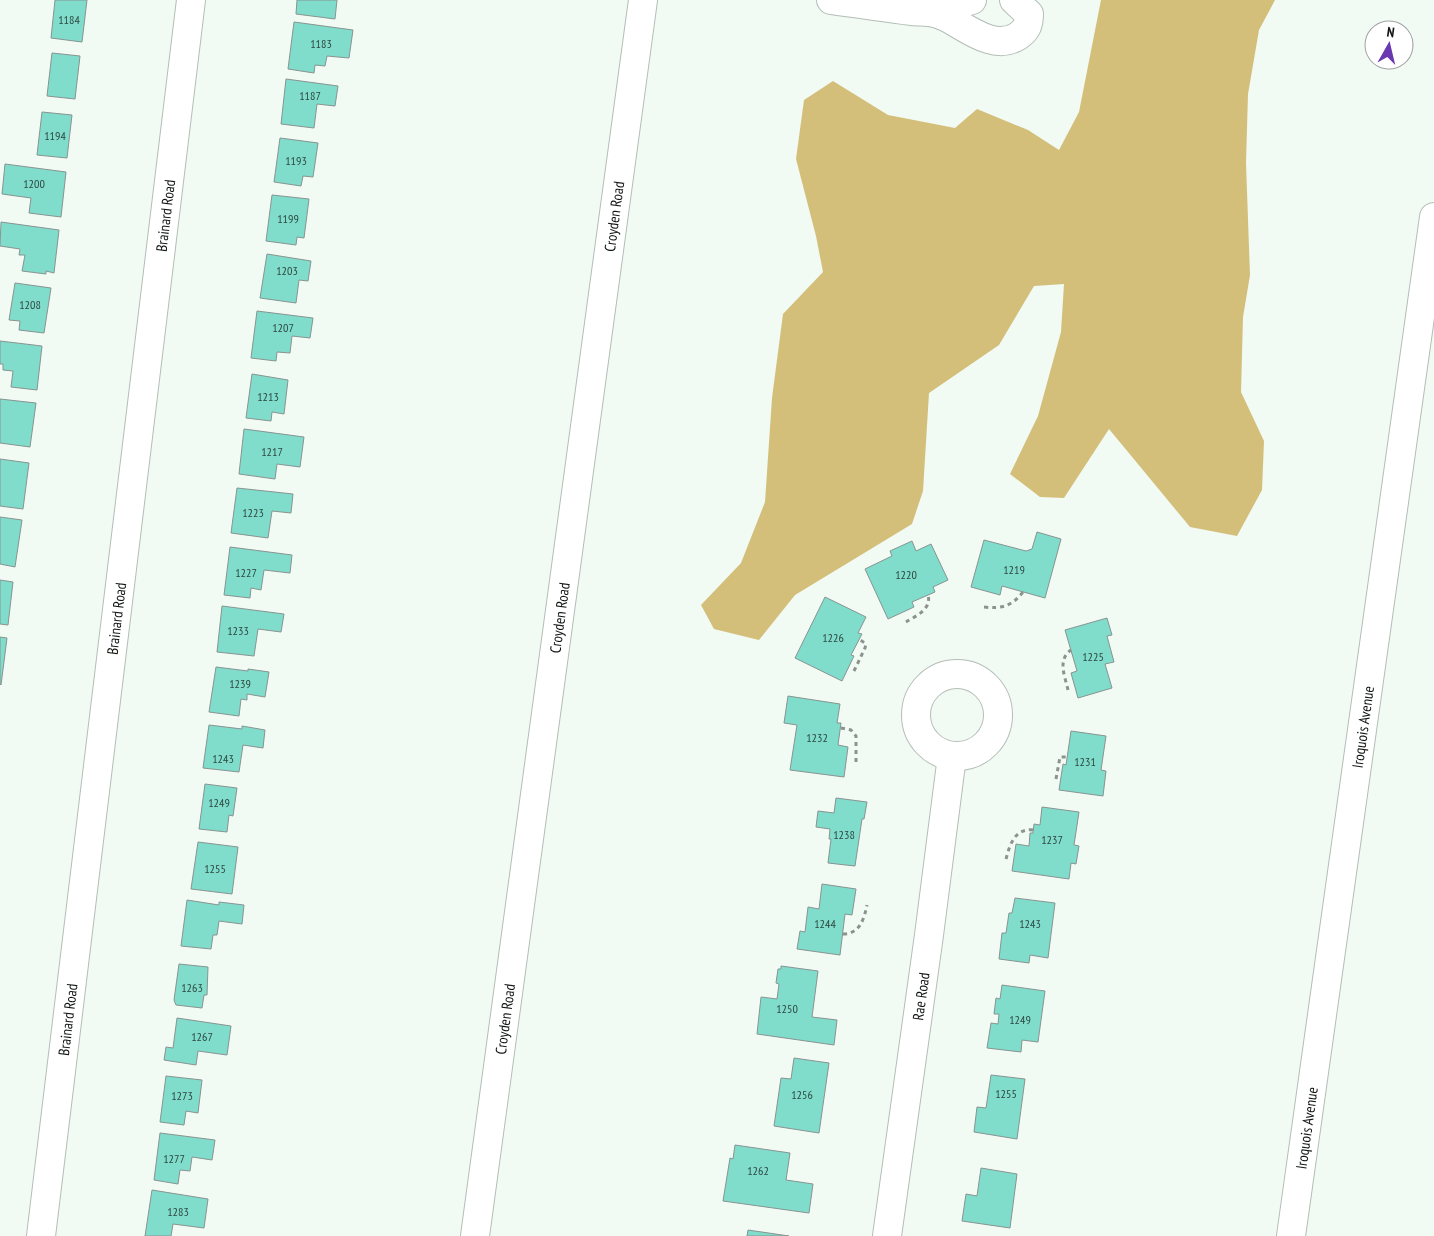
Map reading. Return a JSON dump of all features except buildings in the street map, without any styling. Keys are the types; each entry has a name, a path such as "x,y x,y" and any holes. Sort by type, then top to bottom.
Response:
{"street":[{"name":"Brainard Road","path":"41,1236 192,0"},
{"name":"Croyden Road","path":"474,1236 643,0"},
{"path":"831,0 940,14 972,33 991,39 1006,40 1016,37 1025,30 1029,23 1029,14 1014,0"},
{"path":"940,14 972,0"},
{"name":"Iroquois Avenue","path":"1291,1236 1434,218"},
{"name":"Rae Road","path":"887,1236 952,756"}],"path":[{"path":"984,607 1004,607 1017,600 1024,592"},
{"path":"906,622 924,610 928,603 928,595"},
{"path":"854,672 866,648 866,644 859,639"},
{"path":"1068,690 1062,662 1066,654 1071,650"},
{"path":"841,728 851,730 856,736 856,765"},
{"path":"1056,779 1060,757 1067,757"},
{"path":"1006,859 1011,842 1018,834 1027,829 1033,830"},
{"path":"842,934 853,932 861,925 867,905"}],"shaded area":[{"path":"1101,0 1275,0 1259,30 1248,94 1246,163 1250,275 1243,317 1241,392 1264,441 1262,490 1237,536 1190,527 1109,429 1064,498 1040,497 1010,474 1038,416 1061,332 1064,284 1034,286 999,345 929,393 923,491 912,524 795,595 759,640 714,629 701,605 741,563 765,502 772,398 783,314 823,272 816,236 796,159 804,100 833,81 888,115 955,128 977,109 1028,130 1059,150 1079,112"}]}
